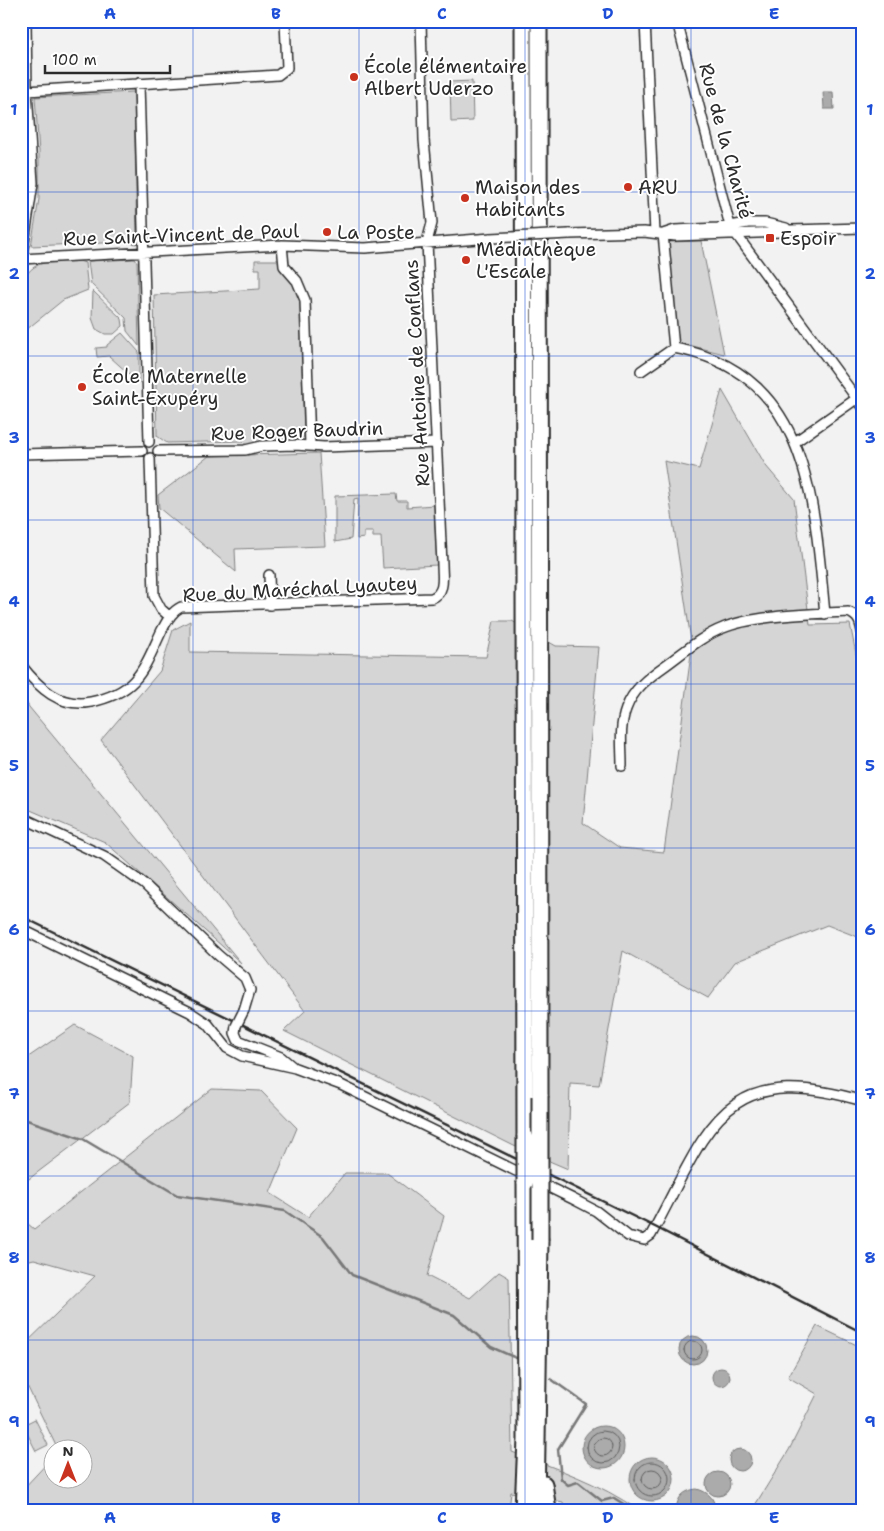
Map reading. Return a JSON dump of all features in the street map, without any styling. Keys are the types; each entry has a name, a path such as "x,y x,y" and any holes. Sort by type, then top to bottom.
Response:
{"highway":[{"path":"523,21 526,1439 523,1510"},
{"path":"536,1510 540,1240 539,21"},
{"path":"538,1454 548,1510"}],"street":[{"path":"22,260 33,183 27,91 26,21"},
{"path":"27,91 278,75 284,73 287,68 285,21"},
{"name":"Rue Antoine de Conflans","path":"421,21 424,140 432,223 427,242 442,589 439,595 432,598"},
{"path":"645,21 659,233 674,348"},
{"name":"Rue de la Charité","path":"677,21 732,230 863,408"},
{"path":"139,83 149,442"},
{"name":"Rue Saint-Vincent de Paul","path":"22,260 282,246 339,248 569,234 659,233 675,236 732,230 780,232 863,228"},
{"path":"282,246 284,266 297,280 304,300 310,445"},
{"path":"642,371 674,348 709,356 730,365 754,382 782,416 795,442 809,490 825,614"},
{"path":"795,442 856,399"},
{"path":"142,450 143,446 149,442"},
{"path":"149,442 156,446 158,451 155,456 150,458"},
{"name":"Rue Roger Baudrin","path":"158,451 245,450 262,446 310,445 324,447 437,443"},
{"path":"21,454 142,450"},
{"path":"142,450 144,455 150,458"},
{"path":"150,458 154,596 162,609 170,617"},
{"path":"269,575 270,605"},
{"name":"Rue du Maréchal Lyautey","path":"21,665 47,693 64,701 81,704 123,692 139,677 170,617 181,607 432,598"},
{"path":"622,766 622,728 626,709 634,695 645,680 709,634 747,621 848,612 854,614 860,622 863,636"},
{"path":"21,817 104,856 144,884 218,955 245,978 250,990 234,1034 238,1040 280,1057 295,1068"},
{"path":"21,928 190,1012 208,1024 227,1048 242,1056 295,1068 341,1085 573,1199 596,1212 636,1240 644,1240 651,1236 696,1148 716,1120 734,1104 775,1088 794,1087 825,1091 863,1101"}],"shaded area":[{"path":"472,81 473,121 451,122 450,82"},
{"path":"134,92 137,243 31,246 39,199 39,152 35,97"},
{"path":"701,241 724,354 677,342 668,242"},
{"path":"135,259 137,262 139,346 127,331 126,318 91,284 88,261"},
{"path":"255,260 280,260 283,271 300,296 304,437 291,441 246,445 243,441 167,443 157,436 154,295 260,289 260,269 255,269"},
{"path":"79,261 85,263 88,290 63,300 21,334 21,292 27,274 34,267 44,263"},
{"path":"93,291 122,319 123,326 114,334 105,334 96,329 92,318"},
{"path":"122,333 139,352 139,383 109,356 97,357 96,348 107,347"},
{"path":"722,390 766,466 794,499 810,625 850,624 863,689 863,939 827,925 735,962 708,998 623,951 599,1085 570,1083 568,1169 514,1146 284,1031 305,1011 101,740 160,671 173,630 190,621 190,652 486,657 494,621 512,621 556,646 599,647 583,823 620,848 664,852 692,647 664,461 699,469"},
{"path":"319,453 325,546 235,549 236,572 159,508 158,495 209,456"},
{"path":"396,494 397,501 407,501 407,507 434,505 437,565 383,568 381,537 373,537 373,532 364,532 364,538 357,539 358,498 354,499 351,539 335,542 335,496"},
{"path":"21,693 29,707 241,963 105,842 21,806"},
{"path":"75,1025 133,1056 130,1102 21,1185 21,1062"},
{"path":"212,1089 261,1091 297,1128 270,1193 308,1217 345,1173 387,1173 444,1216 427,1276 470,1298 499,1272 509,1278 512,1452 593,1484 638,1510 565,1510 563,1502 511,1492 509,1510 21,1510 21,1491 42,1469 42,1488 92,1488 92,1438 52,1438 21,1373 21,1348 95,1276 34,1259 21,1262 21,1218 34,1229"},
{"path":"817,1326 863,1348 863,1510 752,1510 789,1450 817,1394 788,1377"},
{"path":"35,1419 44,1438 42,1438 42,1448 36,1451 23,1425"}],"water":[{"path":"823,92 833,92 834,109 824,109"},
{"path":"693,1336 703,1340 707,1350 703,1360 693,1364 683,1360 679,1350 683,1340"},
{"path":"721,1368 727,1371 730,1377 727,1383 721,1386 715,1383 712,1377 715,1371"},
{"path":"603,1426 618,1432 624,1447 618,1462 603,1468 588,1462 582,1447 588,1432"},
{"path":"736,1449 744,1449 751,1456 751,1464 744,1471 736,1471 729,1464 729,1456"},
{"path":"652,1457 664,1461 670,1467 674,1479 670,1491 664,1497 652,1501 640,1497 634,1491 630,1479 634,1467 640,1461"},
{"path":"718,1472 726,1476 730,1484 726,1492 718,1496 710,1492 706,1484 710,1476"},
{"path":"697,1489 710,1496 714,1502 715,1510 676,1510 682,1495"}],"waterway":[{"path":"21,1113 27,1120 83,1139 177,1195 285,1211 323,1237 352,1275 454,1315 491,1347 516,1358"},
{"path":"551,1379 586,1404 558,1449 561,1479 568,1485 578,1482 602,1501 614,1498 633,1510"}],"railway":[{"path":"21,916 655,1227 863,1333"}],"place":[{"name":"École élémentaire Albert Uderzo","path":"354,77"},
{"name":"ARU","path":"628,187"},
{"name":"Maison des Habitants","path":"465,198"},
{"name":"La Poste","path":"327,232"},
{"name":"Espoir","path":"770,238"},
{"name":"Médiathèque L'Escale","path":"466,260"},
{"name":"École Maternelle Saint-Exupéry","path":"82,387"}]}
